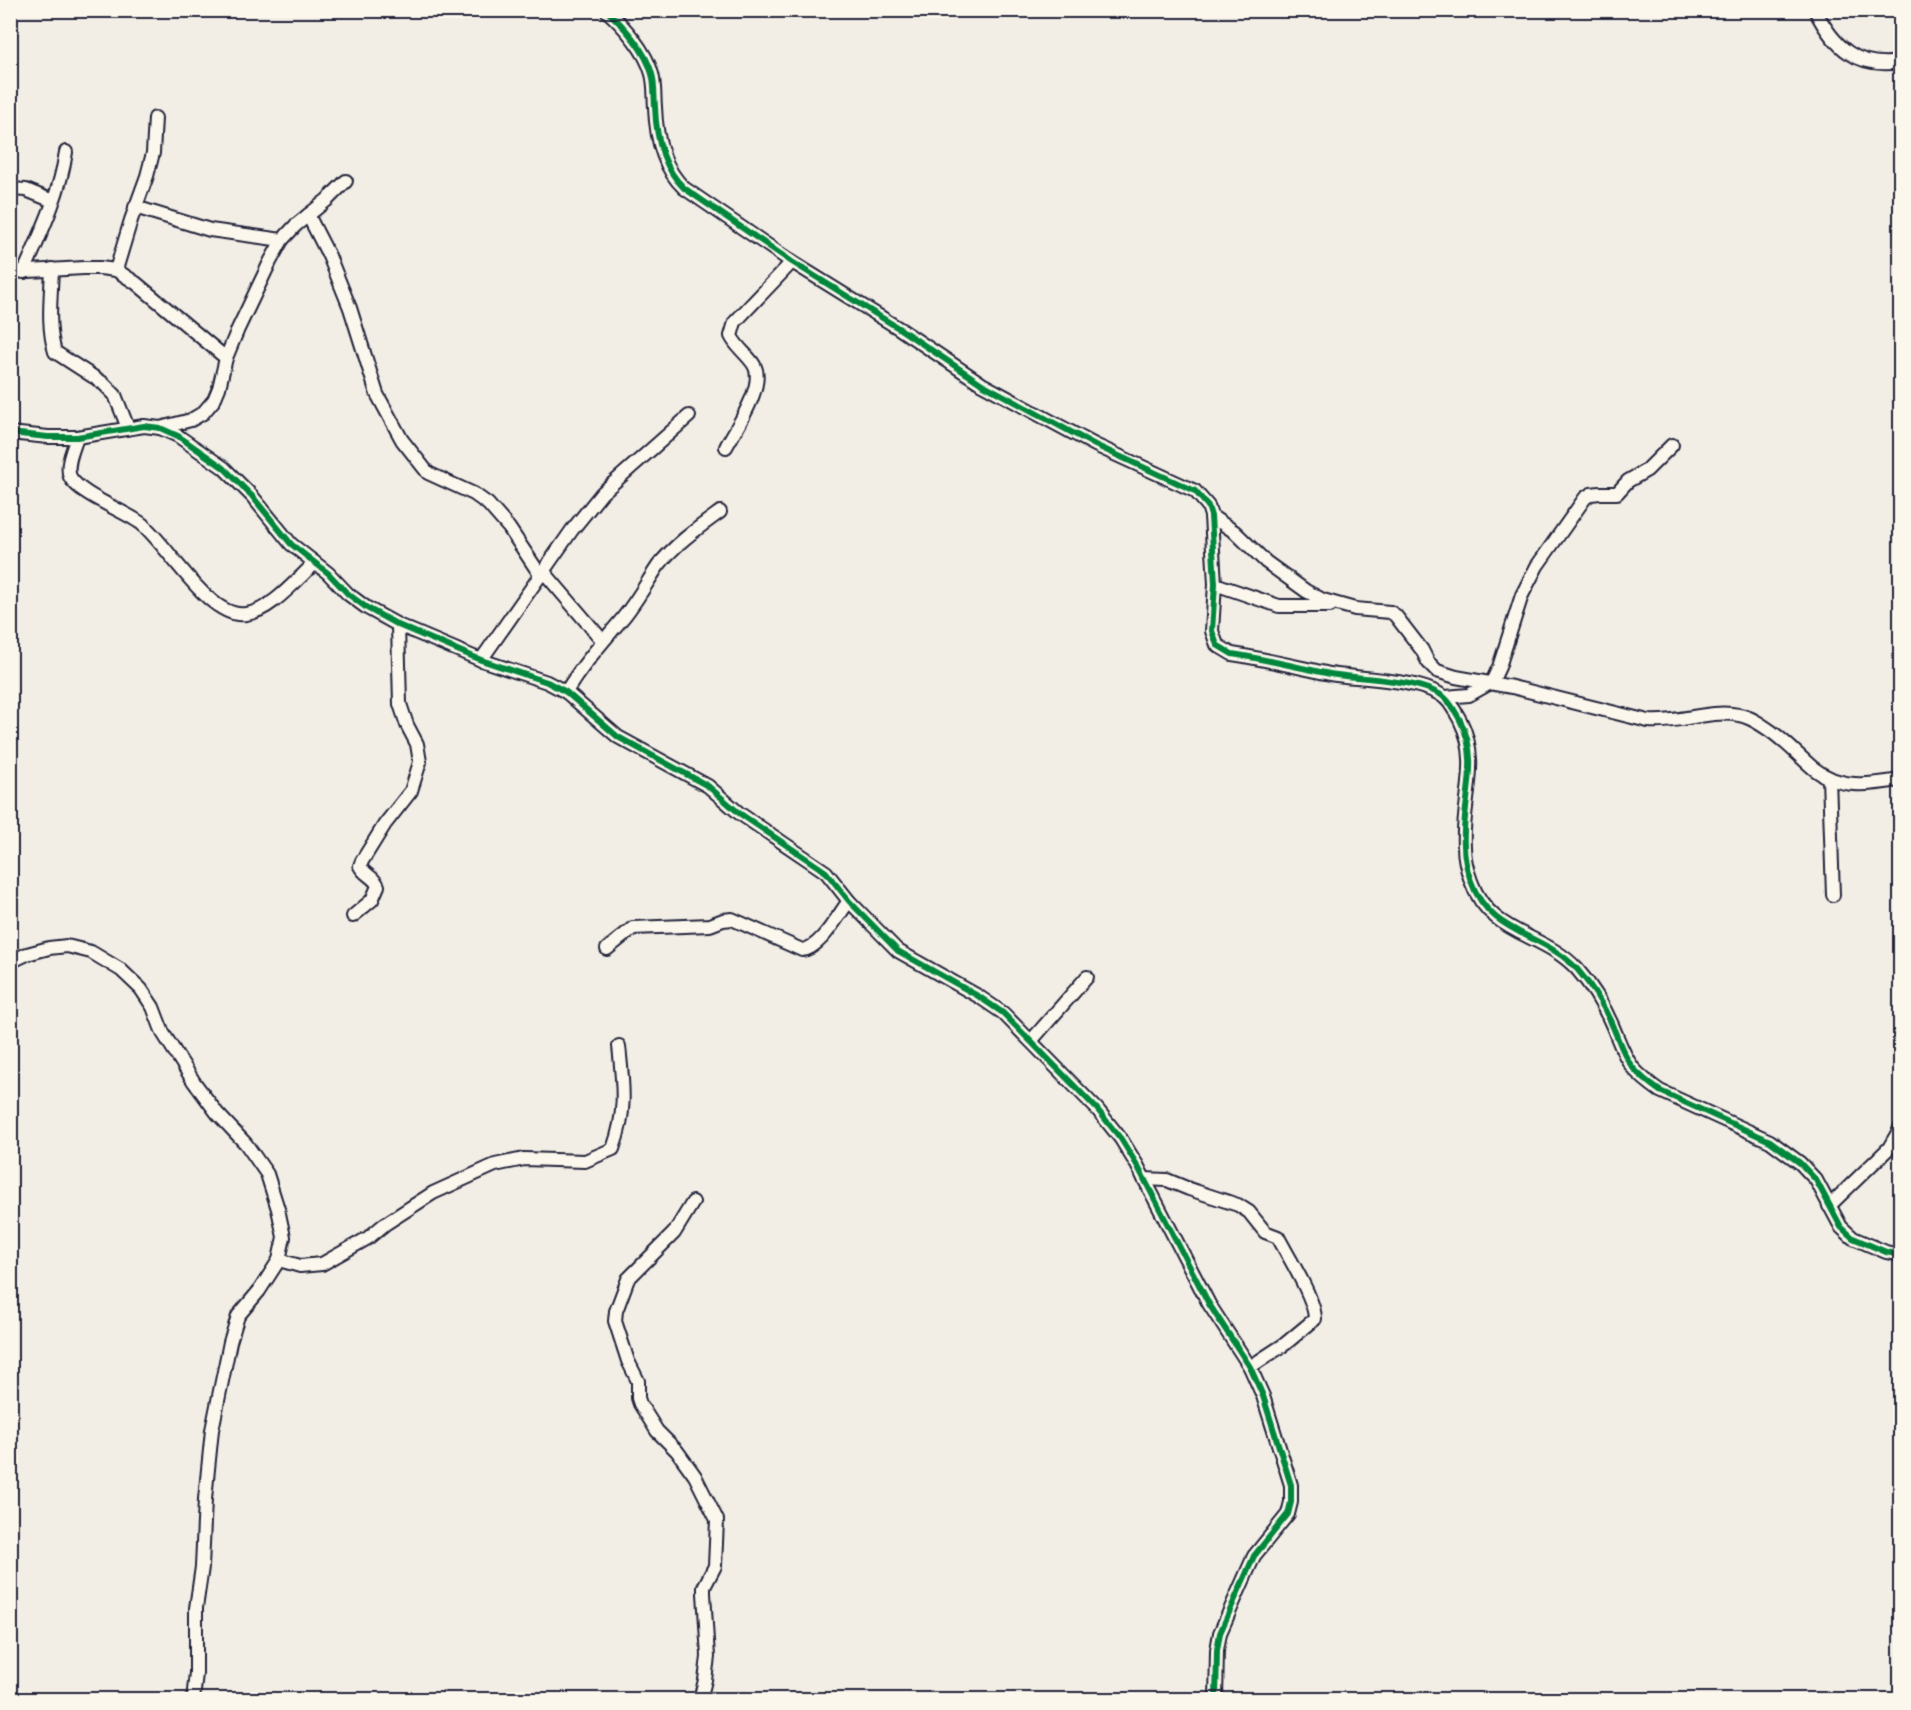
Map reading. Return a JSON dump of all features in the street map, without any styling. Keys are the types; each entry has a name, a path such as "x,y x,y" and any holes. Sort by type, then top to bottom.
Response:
{"street":[{"path":"606,10 632,39 652,72 655,86 657,131 666,164 674,178 684,188 792,262 1011,401 1095,445 1195,491 1208,506 1211,516 1215,584 1212,631 1217,645 1224,651 1333,674 1424,687 1445,698 1467,734 1471,754 1464,845 1466,865 1481,902 1501,922 1562,956 1576,969 1600,1001 1626,1058 1645,1080 1660,1091 1770,1141 1800,1163 1816,1180 1841,1227 1853,1238 1886,1252 1900,1255"},
{"path":"1815,10 1832,38 1856,57 1877,63 1900,62"},
{"path":"116,270 153,153 155,118"},
{"path":"24,272 53,201 66,152"},
{"path":"160,428 191,420 203,413 214,400 226,358 282,240 346,181"},
{"path":"10,189 26,190 53,201"},
{"path":"135,207 210,230 282,240"},
{"path":"308,215 329,256 350,308 377,394 402,440 428,473 474,494 488,504 543,574 603,641"},
{"path":"726,447 752,398 758,378 756,368 736,346 731,336 735,322 792,262"},
{"path":"10,272 100,268 116,270 143,289 226,358"},
{"path":"52,269 51,321 55,352 103,383 115,395 129,428"},
{"path":"481,660 572,530 602,493 689,416"},
{"path":"10,433 77,437 144,426 160,428 178,436 224,468 252,496 291,544 328,573 357,602 398,625 481,660 546,682 566,692 618,736 708,786 739,813 826,872 849,901 898,951 1003,1013 1097,1109 1121,1139 1209,1304 1250,1366 1263,1396 1291,1485 1288,1514 1254,1556 1221,1633 1217,1650 1216,1700"},
{"path":"77,437 68,469 75,483 94,497 142,524 196,586 221,609 233,614 247,614 269,606 315,563"},
{"path":"1445,698 1469,695 1492,682 1522,595 1537,566 1581,502 1591,494 1617,494 1628,481 1647,470 1672,444"},
{"path":"566,692 578,671 638,598 670,552 720,512"},
{"path":"1211,516 1235,532 1266,562 1306,591 1337,605 1390,612 1400,620 1428,662 1437,671 1456,677 1492,682 1648,721 1739,715 1758,723 1782,739 1814,768 1829,778 1869,785 1900,780"},
{"path":"1215,584 1279,606 1337,605"},
{"path":"353,916 372,900 378,886 362,870 360,866 362,861 385,824 411,791 420,762 417,744 400,704 398,625"},
{"path":"1829,778 1833,895"},
{"path":"607,949 633,928 710,925 732,919 802,950 809,950 820,940 849,901"},
{"path":"10,962 27,954 68,946 91,952 121,970 141,988 153,1007 163,1033 194,1082 217,1113 246,1144 267,1174 283,1226 284,1237 279,1260 259,1291 238,1316 230,1341 212,1430 204,1498 202,1567 196,1608 196,1673 193,1700"},
{"path":"1031,1041 1087,977"},
{"path":"279,1260 300,1266 322,1264 368,1238 433,1193 495,1165 524,1159 585,1161 613,1149 624,1109 619,1046"},
{"path":"1829,1206 1889,1148 1900,1129"},
{"path":"1144,1179 1167,1180 1238,1205 1249,1212 1265,1232 1278,1237 1298,1273 1313,1308 1315,1319 1285,1344 1250,1366"},
{"path":"693,1202 674,1233 628,1279 616,1311 615,1321 628,1361 639,1381 640,1404 657,1431 677,1451 695,1476 717,1520 714,1566 704,1587 708,1656 700,1700"}],"cycle path":[{"path":"606,10 634,39 649,65 654,82 657,129 665,161 676,180 684,188 792,262 900,329 982,384 1095,445 1195,491 1208,506 1211,516 1215,584 1212,631 1217,645 1232,654 1330,674 1407,683 1435,692 1445,698 1460,720 1469,752 1469,783 1464,830 1466,864 1480,899 1491,913 1518,932 1549,947 1577,969 1602,1004 1630,1063 1646,1080 1660,1091 1770,1141 1800,1163 1816,1180 1841,1227 1853,1238 1886,1252 1900,1255"},
{"path":"10,433 77,437 144,426 160,428 178,436 224,468 252,496 291,544 367,608 398,625 481,660 547,682 566,692 618,737 708,786 739,813 826,872 849,901 898,951 978,996 1003,1013 1097,1109 1121,1139 1137,1165 1209,1304 1250,1367 1263,1396 1291,1485 1288,1514 1254,1556 1220,1633 1217,1650 1216,1700"}]}
